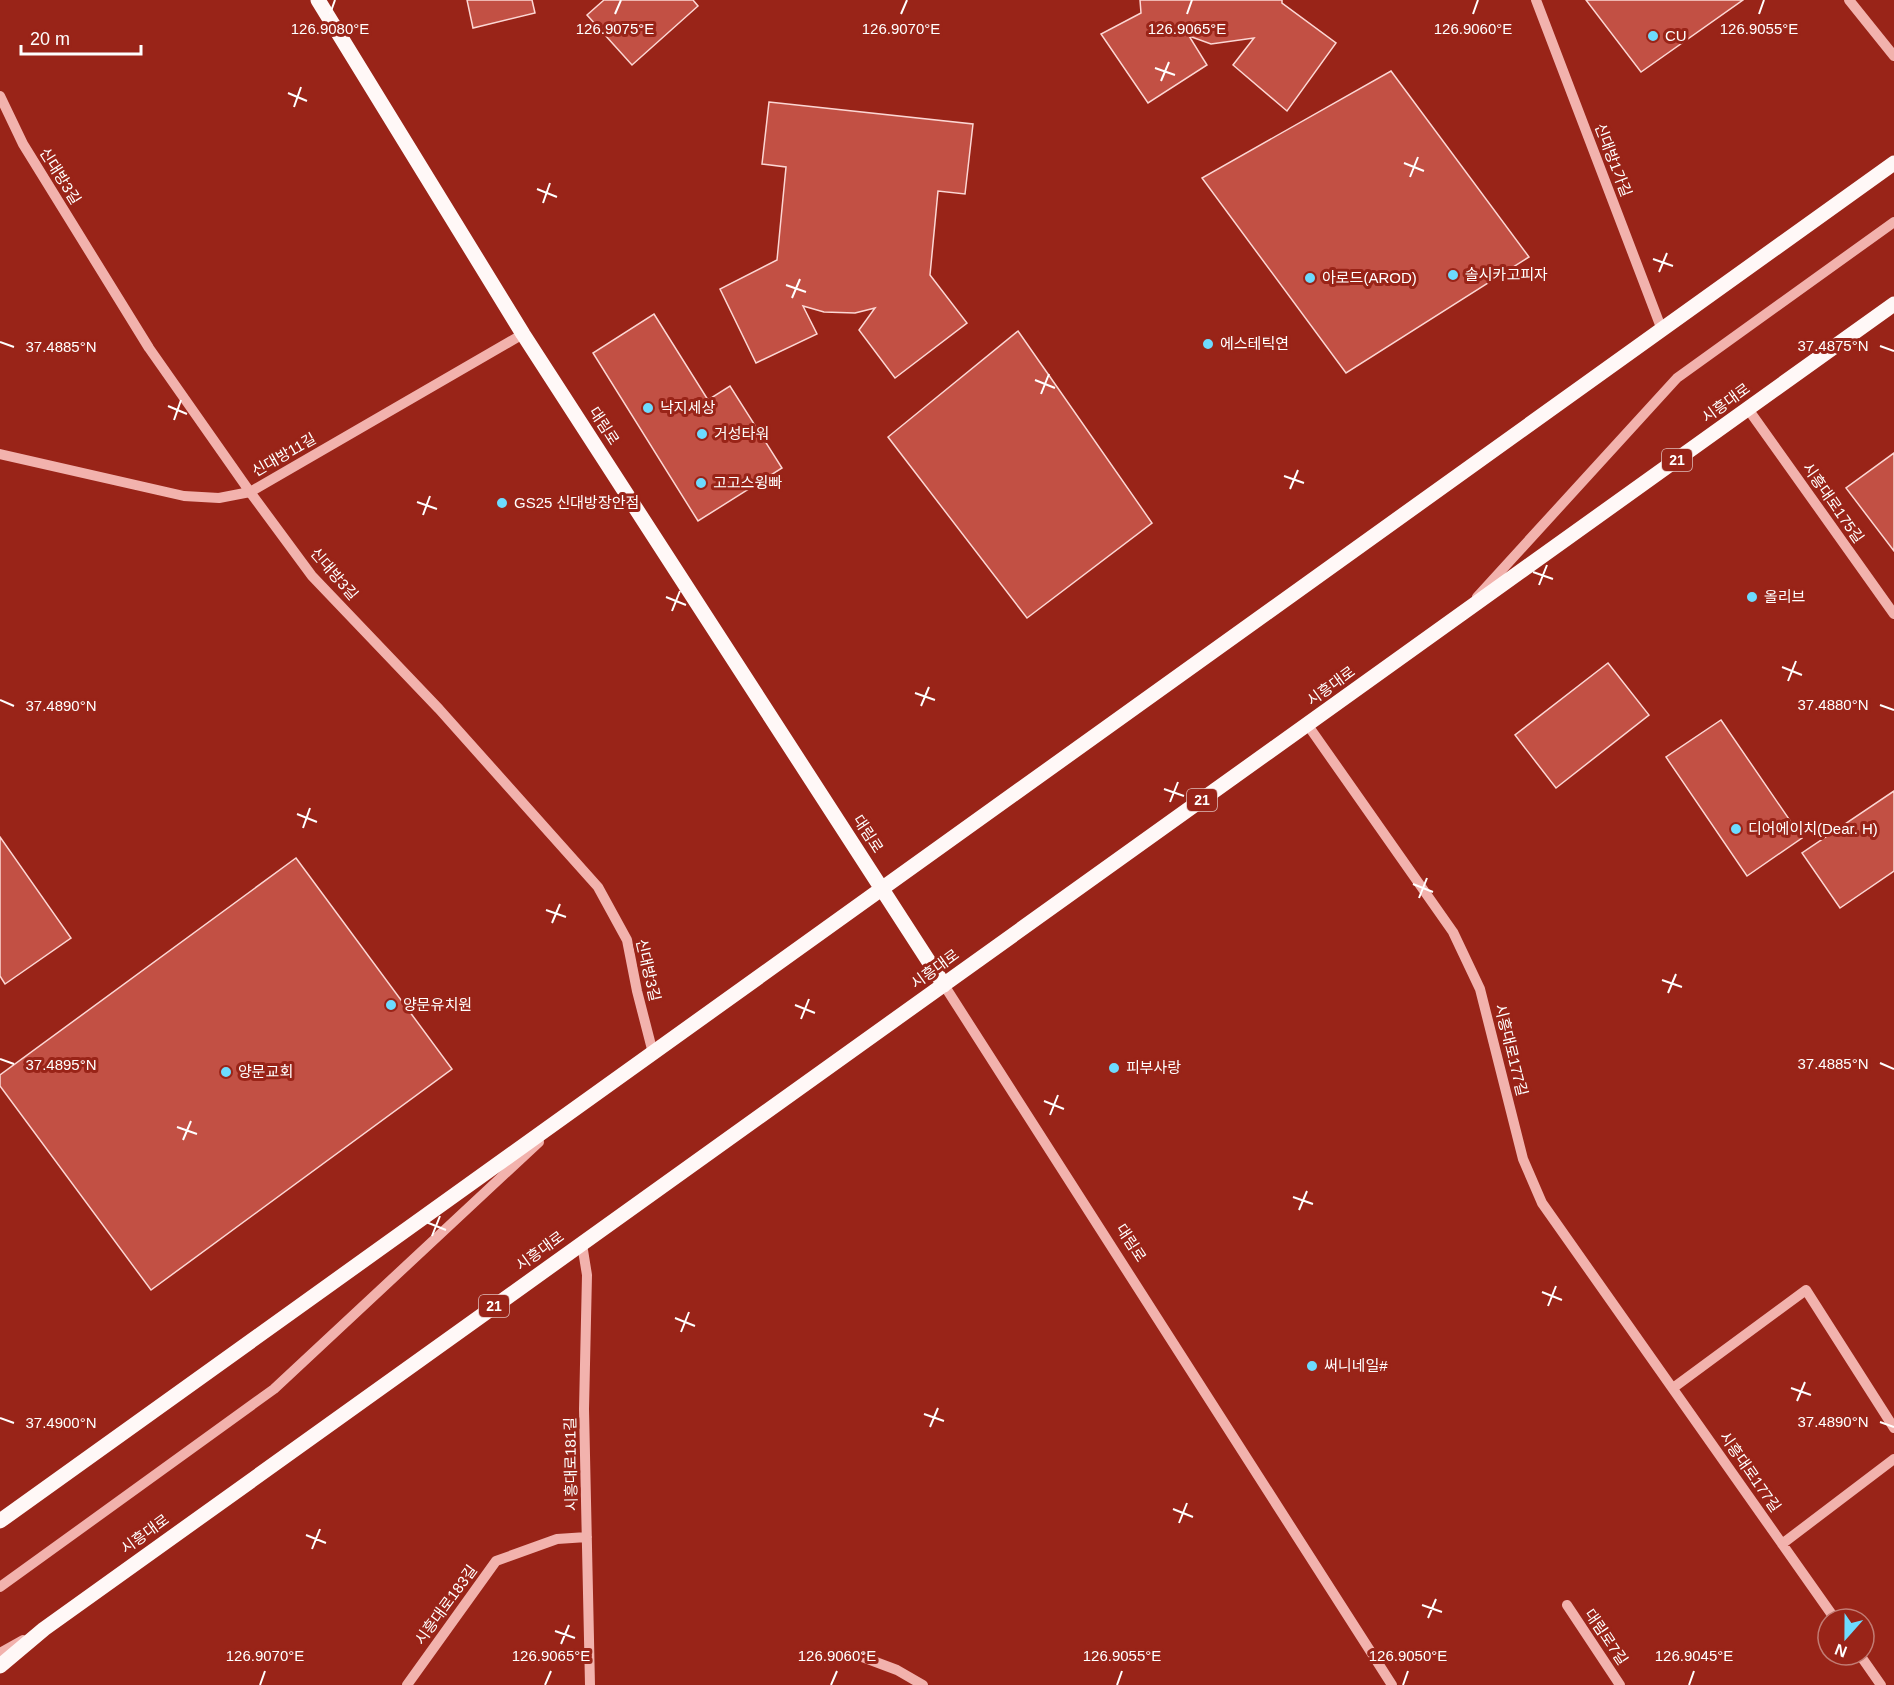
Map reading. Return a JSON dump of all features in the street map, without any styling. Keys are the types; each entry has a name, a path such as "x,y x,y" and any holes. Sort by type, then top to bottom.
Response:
{"main road":[{"name":"대림로","path":"318,0 523,334 944,984"},
{"path":"0,1521 1894,163"},
{"name":"시흥대로","path":"0,1666 44,1629 1894,304"}],"street":[{"name":"신대방1가길","path":"1536,0 1662,330"},
{"path":"1849,0 1894,56"},
{"name":"신대방3길","path":"0,96 23,144 149,348 312,576 439,710 598,887 627,940 653,1053"},
{"path":"1460,615 1677,378 1894,222"},
{"name":"신대방11길","path":"0,454 184,495 219,498 250,492 523,334"},
{"name":"시흥대로175길","path":"1748,409 1894,614"},
{"name":"시흥대로177길","path":"1307,724 1453,932 1480,989 1523,1158 1542,1203 1827,1607"},
{"name":"대림로","path":"944,984 1392,1685"},
{"path":"0,1587 274,1389 572,1111"},
{"name":"시흥대로181길","path":"582,1244 587,1275 584,1410 590,1685"},
{"path":"1673,1388 1806,1290 1894,1428"},
{"path":"1782,1544 1894,1459"},
{"name":"시흥대로183길","path":"407,1685 496,1561 556,1539 587,1537"},
{"name":"대림로7길","path":"1567,1605 1620,1685"},
{"path":"0,1653 44,1629"},
{"path":"857,1655 897,1670 923,1685"},
{"path":"1868,1667 1881,1685"}],"building":[{"path":"467,0 532,0 535,13 473,28"},
{"path":"604,0 693,0 698,6 632,65 587,15"},
{"path":"1140,0 1282,0 1282,3 1336,43 1287,111 1233,65 1254,38 1211,44 1189,36 1207,65 1148,103 1101,34 1141,13"},
{"name":"CU","path":"1586,0 1743,0 1641,72"},
{"path":"1391,71 1529,257 1346,373 1202,178"},
{"path":"769,102 973,124 965,194 938,191 930,275 967,323 895,378 859,330 875,308 855,313 824,312 803,306 817,334 756,363 720,289 777,260 786,167 762,164"},
{"name":"거성타워","path":"654,314 708,400 730,386 782,468 698,521 593,353"},
{"path":"1018,331 1152,523 1027,618 888,437"},
{"path":"1894,453 1894,551 1846,488"},
{"path":"1608,663 1649,715 1556,788 1515,735"},
{"path":"1721,720 1802,838 1747,876 1666,757"},
{"path":"1894,791 1894,871 1840,908 1802,853"},
{"path":"0,837 71,938 5,984 0,976"},
{"name":"양문교회","path":"296,858 452,1069 151,1290 0,1086 0,1075"}],"place":[{"name":"CU","path":"1653,36"},
{"name":"솔시카고피자","path":"1453,275"},
{"name":"아로드(AROD)","path":"1310,278"},
{"name":"에스테틱연","path":"1208,344"},
{"name":"낙지세상","path":"648,408"},
{"name":"거성타워","path":"702,434"},
{"name":"고고스윙빠","path":"701,483"},
{"name":"GS25 신대방장안점","path":"502,503"},
{"name":"올리브","path":"1752,597"},
{"name":"디어에이치(Dear. H)","path":"1736,829"},
{"name":"양문유치원","path":"391,1005"},
{"name":"피부사랑","path":"1114,1068"},
{"name":"양문교회","path":"226,1072"},
{"name":"써니네일#","path":"1312,1366"}]}
